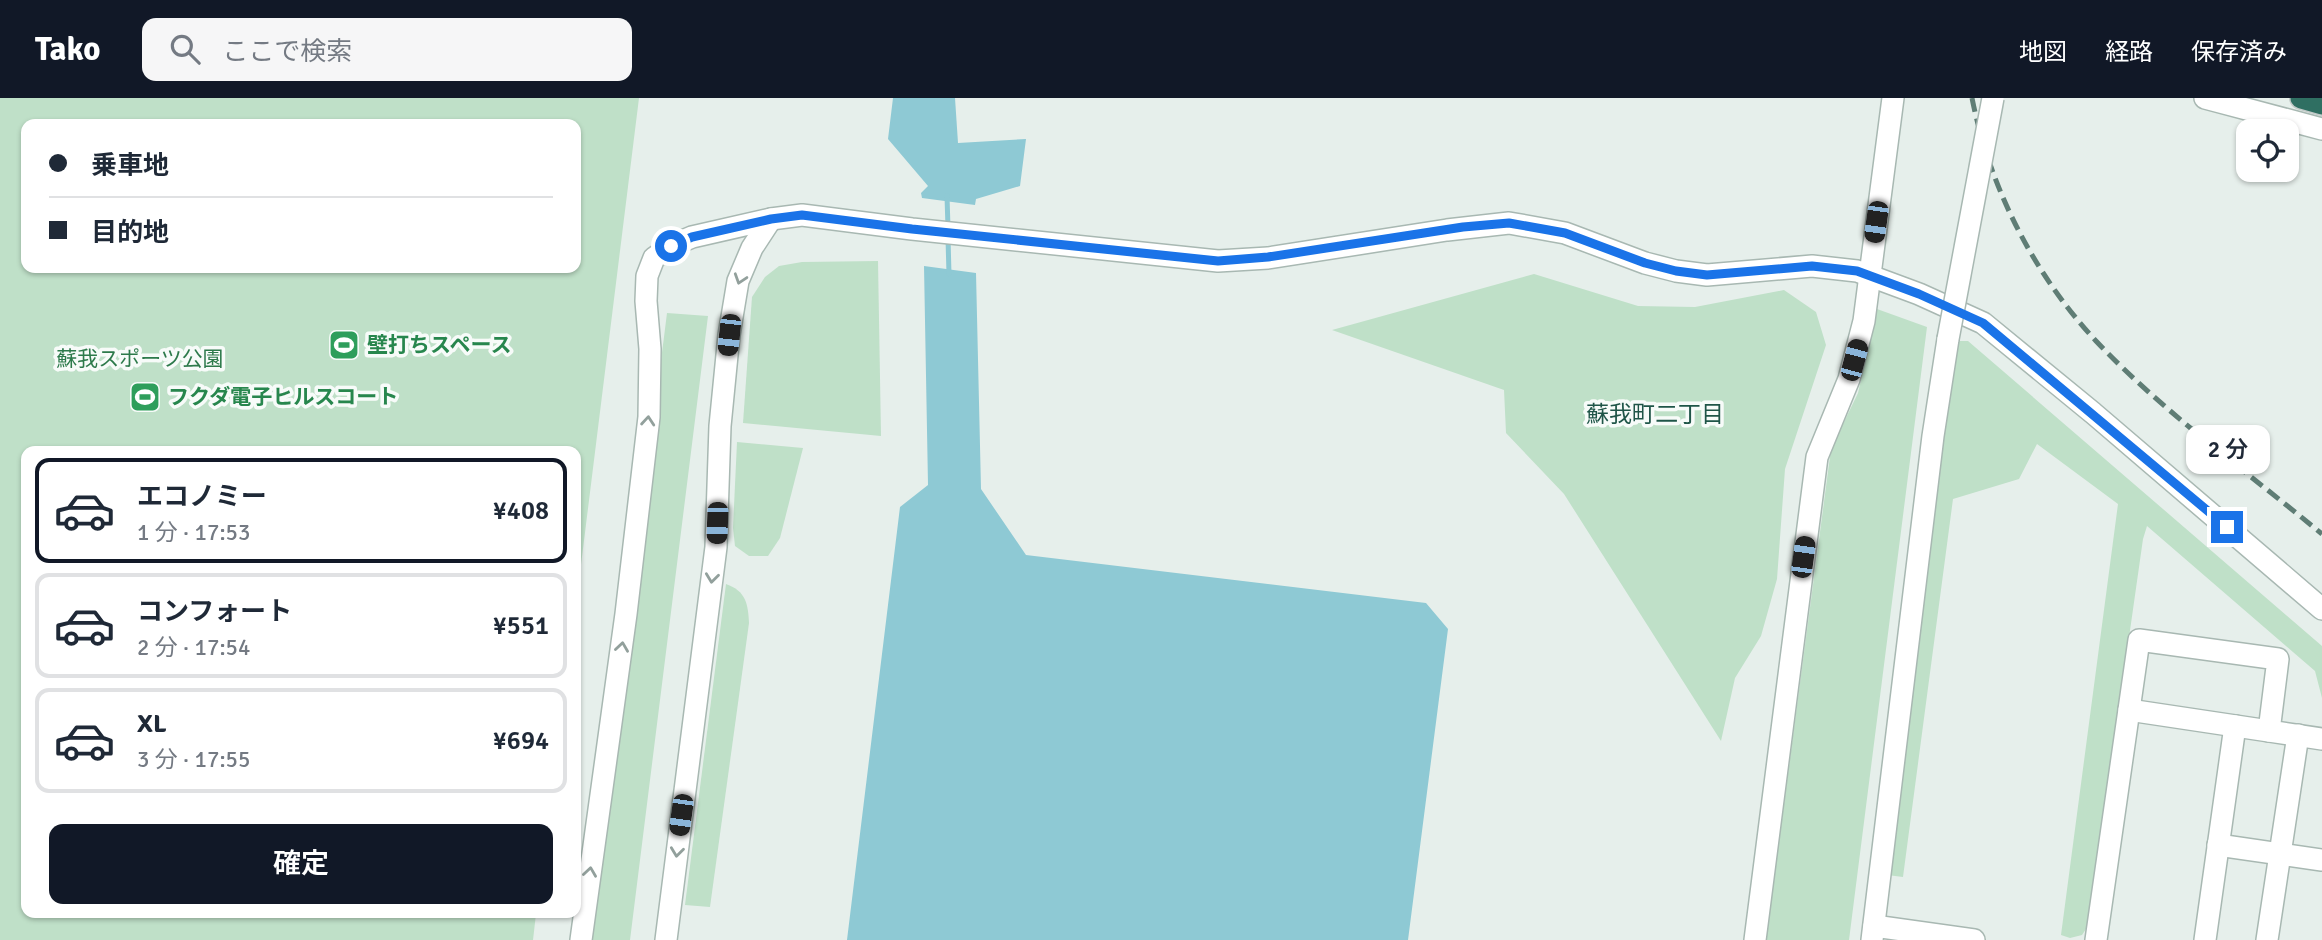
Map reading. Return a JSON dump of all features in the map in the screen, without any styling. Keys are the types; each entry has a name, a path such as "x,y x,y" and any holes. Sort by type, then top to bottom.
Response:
{"highway":[{"path":"2301,98 2322,104"}],"street":[{"path":"1755,940 1817,457 1849,379 1864,321 1893,98"},
{"path":"1974,940 1873,933 1933,436 1948,339 1993,98"},
{"path":"2205,98 2322,129"},
{"path":"581,940 626,614 649,417 647,276 654,258 671,246 692,237 771,219 812,215 912,229 1218,261 1268,257 1509,223 1565,233 1645,263 1676,271 1707,275 1812,266 1857,271 1919,294 1983,323 2322,609"},
{"path":"666,940 716,547 720,426 729,335 737,281 752,248 771,219"},
{"path":"2096,940 2139,639 2278,659 2269,731"},
{"path":"2129,710 2322,739"},
{"path":"2204,940 2235,726"},
{"path":"2267,940 2298,735"},
{"path":"2218,845 2322,860"}],"green space":[{"name":"蘇我スポーツ公園","path":"0,98 639,98 581,565 581,446 21,446 21,918 536,918 533,940 0,940"},
{"path":"878,261 881,436 743,423 752,297 765,277 779,266 802,262"},
{"path":"1534,274 1638,306 1695,307 1784,290 1816,312 1826,345 1785,469 1777,579 1761,636 1735,678 1721,741 1564,494 1506,433 1504,390 1332,330"},
{"path":"1877,309 1927,327 1849,940 1766,940 1831,449 1858,393"},
{"path":"667,313 708,316 630,940 588,940"},
{"path":"1956,341 1968,341 2322,646 2322,698 2315,671 2147,526 2088,926 2082,935 2070,938 2061,935 2118,504 2037,444 2019,479 1953,499 1903,877 1887,875"},
{"path":"737,442 803,448 780,538 768,556 749,556 735,546 733,528"},
{"path":"726,584 738,590 745,599 749,623 710,907 685,905"}],"water":[{"path":"893,98 955,98 958,143 1026,139 1020,186 976,199 975,205 922,198 921,193 928,186 888,139"},
{"path":"924,266 976,273 981,489 1026,555 1426,603 1448,629 1408,940 847,940 900,507 928,485"}],"waterway":[{"path":"947,196 948,228"},
{"path":"948,238 949,274"}],"railway":[{"path":"1972,98 1990,164 2017,228 2073,315 2149,392 2322,534"}],"place":[{"name":"壁打ちスペース","path":"344,345"},
{"name":"フクダ電子ヒルスコート","path":"145,397"}],"district":[{"name":"蘇我町二丁目","path":"1655,414"}],"route":[{"path":"671,246 692,237 771,219 802,215 1218,261 1268,257 1463,227 1509,223 1565,233 1645,263 1676,271 1707,275 1812,266 1857,271 1919,294 1983,323 2227,527"}]}
